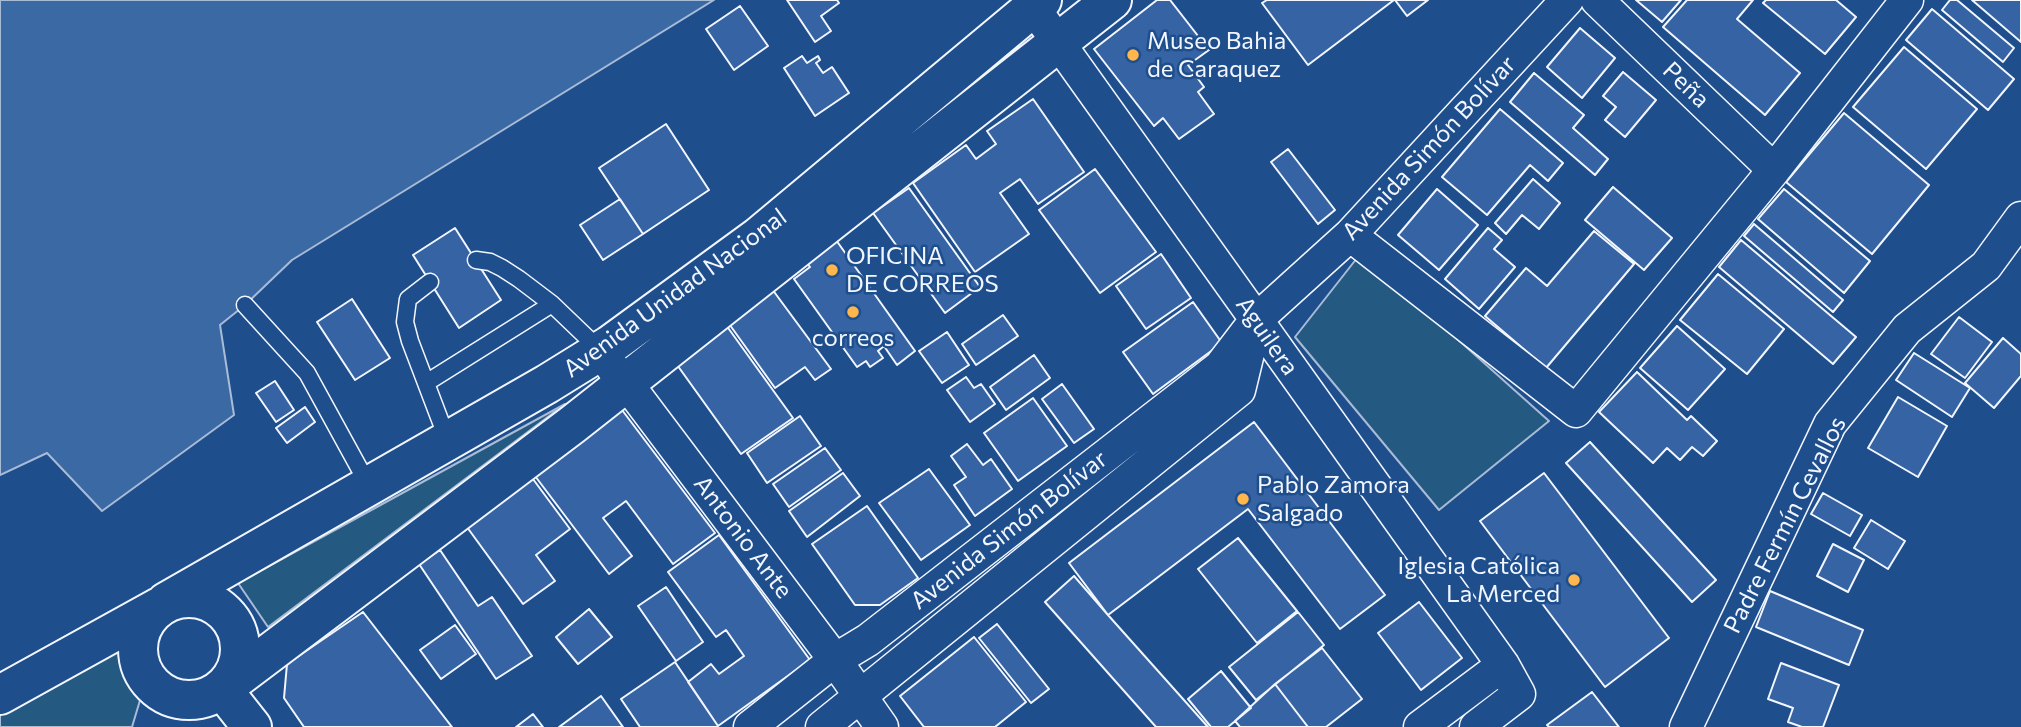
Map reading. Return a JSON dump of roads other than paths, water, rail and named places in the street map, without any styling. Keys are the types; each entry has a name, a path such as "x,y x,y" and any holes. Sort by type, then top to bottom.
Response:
{"main road":[{"path":"171,727 624,384 1112,0"},
{"name":"Avenida Unidad Nacional","path":"0,695 548,384 610,345 758,237 1037,4"},
{"path":"185,597 211,602 231,618 241,642 237,668 221,689 197,700 170,696 148,680 138,653 142,626 164,604 185,597"},
{"path":"221,689 252,727"}],"street":[{"name":"Avenida Simón Bolívar","path":"750,727 1220,367 1256,320 1350,234 1567,0"},
{"name":"Peña","path":"1597,0 1774,170"},
{"path":"1350,234 1576,411 1774,170 1907,0"},
{"name":"Aguilera","path":"1037,4 1060,43 1503,665 1520,694 1475,727"},
{"name":"Padre Fermín Cevallos","path":"1686,727 1830,424 1907,329 1986,266 2021,218"},
{"name":"Avenida Simón Bolívar","path":"822,727 1239,390 1256,320"},
{"name":"Antonio Ante","path":"600,350 835,660 881,727"},
{"path":"1420,727 1503,665"}],"lane":[{"path":"476,260 490,262 502,268 552,304 600,350"},
{"path":"430,282 408,299 405,322 448,441"},
{"path":"426,383 552,304"},
{"path":"245,305 307,373 369,486"}],"place":[{"name":"Museo Bahia de Caraquez","path":"1133,55"},
{"name":"OFICINA DE CORREOS","path":"832,270"},
{"name":"correos","path":"853,312"},
{"name":"Pablo Zamora Salgado","path":"1243,499"},
{"name":"Iglesia Católica La Merced","path":"1574,580"}]}
